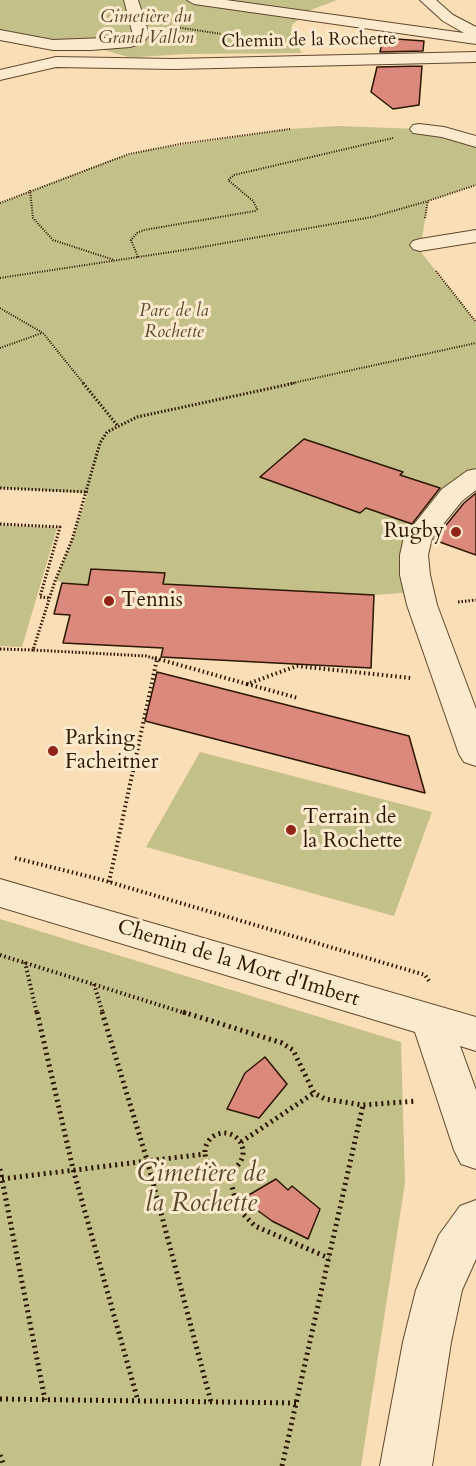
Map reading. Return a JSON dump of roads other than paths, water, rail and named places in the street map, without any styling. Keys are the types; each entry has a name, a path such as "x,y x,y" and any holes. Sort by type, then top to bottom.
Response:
{"street":[{"path":"0,35 22,41 53,45 130,42 137,40 141,35 131,0"},
{"path":"194,0 476,39"},
{"path":"427,0 448,18 476,33"},
{"name":"Chemin de la Rochette","path":"0,75 56,62 152,64 476,57"},
{"path":"419,129 444,132 476,142"},
{"path":"420,245 476,236"},
{"path":"476,477 452,495 418,537 414,555 415,575 422,605 476,754"},
{"name":"Chemin de la Mort d'Imbert","path":"0,893 432,1005 476,1034"},
{"path":"432,1005 476,1150"},
{"path":"406,1466 427,1342 439,1290 455,1250 476,1221"}],"place":[{"name":"Rugby","path":"456,532"},
{"name":"Tennis","path":"109,601"},
{"name":"Parking Facheitner","path":"53,751"},
{"name":"Terrain de la Rochette","path":"291,830"}],"park label":[{"name":"Cimetière du Grand Vallon","path":"146,28"},
{"name":"Parc de la Rochette","path":"174,322"},
{"name":"Cimetière de la Rochette","path":"201,1190"}]}
